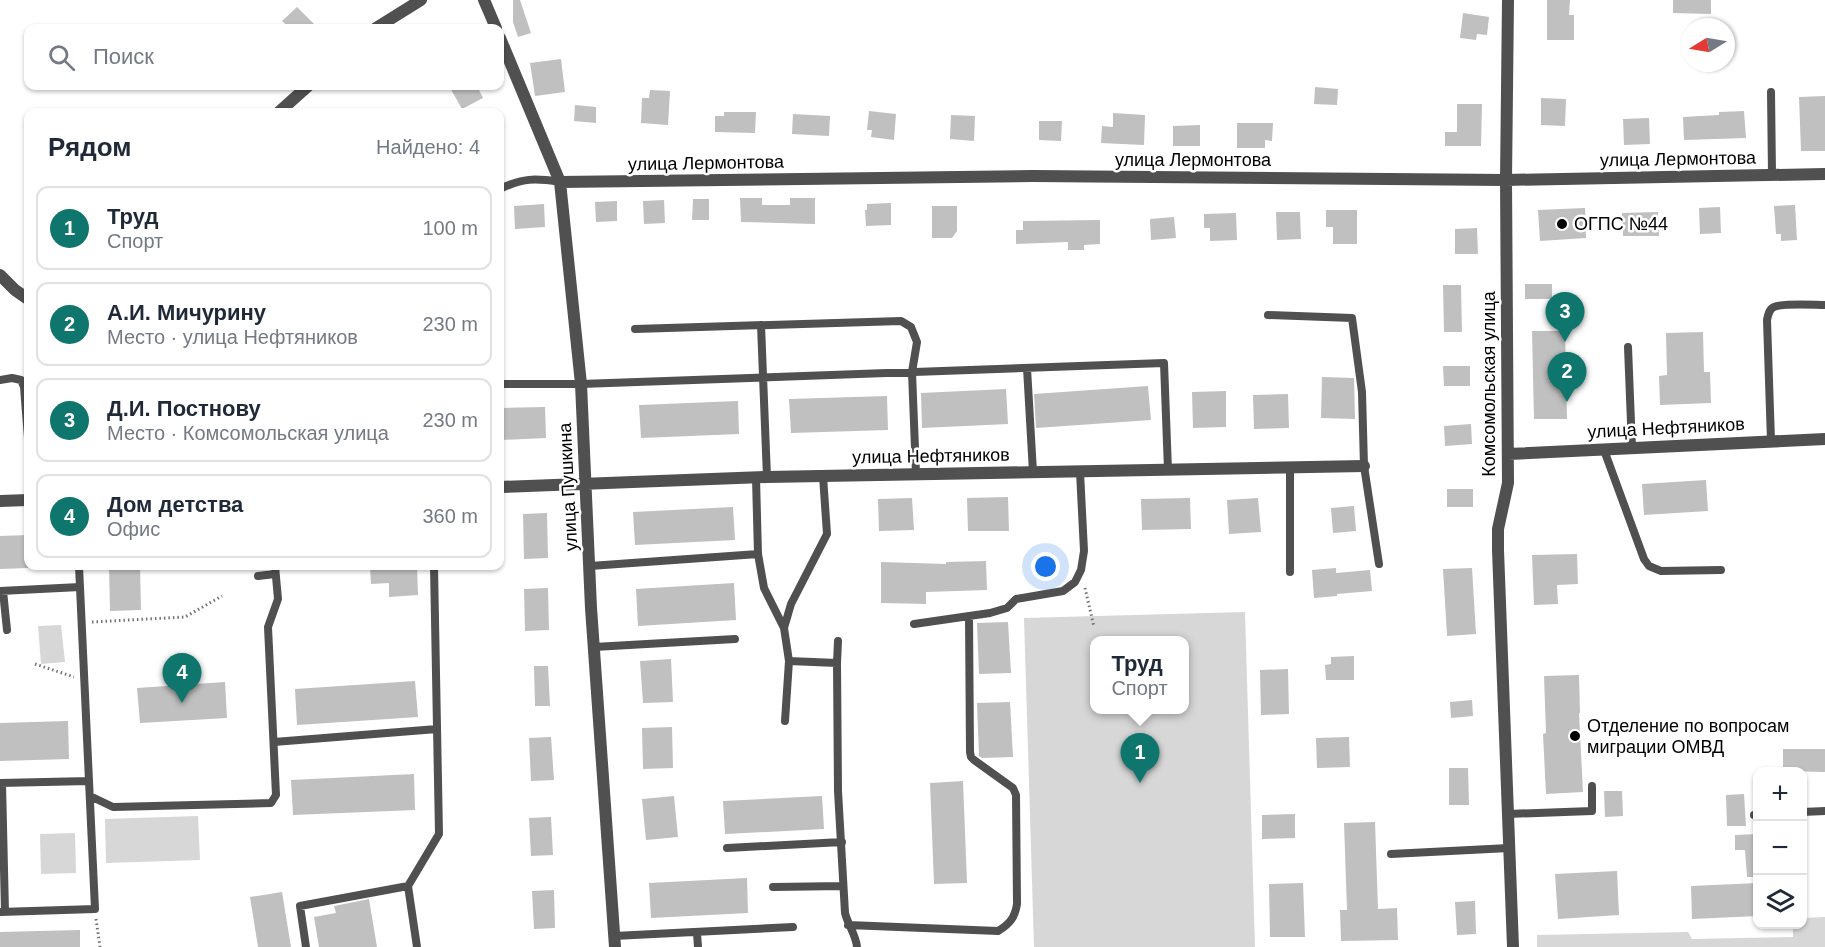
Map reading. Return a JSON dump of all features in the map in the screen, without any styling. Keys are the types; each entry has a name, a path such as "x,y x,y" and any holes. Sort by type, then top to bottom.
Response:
{"street":[{"path":"382,24 421,0"},
{"path":"484,0 494,24"},
{"name":"Комсомольская улица","path":"1508,0 1506,180 1508,483 1498,529 1498,550 1513,947"},
{"name":"улица Пушкина","path":"504,48 560,182 581,384 594,647 615,941"},
{"path":"283,108 304,90"},
{"name":"улица Лермонтова","path":"560,182 1034,176 1506,180 1825,174"},
{"path":"0,275 24,296"},
{"name":"улица Нефтяников","path":"1508,454 1825,439"},
{"name":"улица Нефтяников","path":"504,486 823,476 1364,466"},
{"path":"0,501 24,500"}],"lane":[{"path":"1771,92 1772,175"},
{"path":"504,187 528,179 560,182"},
{"path":"1771,441 1767,320 1769,312 1774,307 1825,305"},
{"path":"1268,315 1352,318 1362,392 1364,466 1379,564"},
{"path":"635,329 901,321 911,327 917,342 912,372 916,474"},
{"path":"761,325 763,377 758,554 764,588 784,628 789,661 785,721"},
{"path":"1628,347 1632,448"},
{"path":"504,384 581,384 1164,363 1168,470"},
{"path":"1027,368 1033,472"},
{"path":"0,380 12,378 21,380 24,387"},
{"path":"1604,450 1644,559 1649,566 1661,571 1721,570"},
{"path":"1290,468 1290,572"},
{"path":"914,624 990,613 1007,608 1016,599 1063,591 1075,582 1081,570 1084,551 1080,472"},
{"path":"784,628 791,604 827,534 823,476"},
{"path":"590,566 758,554"},
{"path":"79,570 84,680 93,762 89,781 95,909 3,912 1,783 89,781"},
{"path":"90,796 113,807 271,803 276,795 268,627 278,599 275,570"},
{"path":"417,947 408,886 439,834 434,570"},
{"path":"258,576 275,574"},
{"path":"7,630 2,591 80,587"},
{"path":"848,925 998,931 1006,926 1015,914 1017,904 1016,795 1013,788 974,760 970,752 969,616"},
{"path":"594,647 735,639"},
{"path":"838,641 838,791 843,885 845,913 857,947"},
{"path":"789,661 837,663"},
{"path":"273,742 437,729"},
{"path":"1508,814 1592,811 1592,786"},
{"path":"1807,812 1825,811"},
{"path":"727,848 842,842"},
{"path":"1391,854 1509,848"},
{"path":"773,887 843,885"},
{"path":"306,947 300,906 408,886"},
{"path":"615,941 793,927"},
{"path":"697,933 698,947"}],"path":[{"path":"1081,570 1094,627"},
{"path":"81,623 185,617 222,596"},
{"path":"35,664 84,680"},
{"path":"95,909 100,947"}],"shaded area":[{"path":"1245,612 1255,947 1034,947 1024,618"},
{"path":"61,625 65,662 41,664 38,626"},
{"path":"198,816 200,860 106,863 105,819"},
{"path":"75,833 76,873 41,874 40,834"},
{"path":"1825,917 1825,947 1537,947 1537,935 1688,932 1692,939 1793,937 1793,929 1807,929 1807,918"}],"building":[{"path":"513,0 520,0 531,33 518,37 513,22"},
{"path":"1547,0 1570,0 1569,15 1574,15 1574,40 1547,40"},
{"path":"1673,0 1711,0 1711,14 1673,13"},
{"path":"297,7 314,24 285,24 282,21"},
{"path":"1463,13 1489,17 1487,35 1477,34 1476,40 1460,38"},
{"path":"561,59 565,92 535,96 530,63"},
{"path":"1315,87 1338,89 1337,105 1314,104"},
{"path":"451,90 479,90 483,98 461,108"},
{"path":"650,90 670,91 668,125 641,123 642,98 649,98"},
{"path":"1825,96 1825,151 1801,151 1799,97"},
{"path":"1541,98 1566,99 1565,126 1541,125"},
{"path":"1457,104 1482,104 1481,146 1445,146 1445,132 1457,132"},
{"path":"575,105 596,107 596,123 574,121"},
{"path":"869,111 896,114 894,140 871,137 872,130 867,130"},
{"path":"1744,111 1746,138 1684,140 1683,117"},
{"path":"724,112 756,112 755,133 715,132 715,116 724,116"},
{"path":"1113,113 1145,115 1144,145 1101,143 1102,126 1113,127"},
{"path":"793,114 830,116 829,136 792,134"},
{"path":"951,115 975,116 974,141 950,139"},
{"path":"1649,118 1650,144 1624,145 1623,119"},
{"path":"1039,121 1062,121 1061,141 1039,140"},
{"path":"1237,123 1273,123 1272,141 1265,140 1265,148 1237,148"},
{"path":"1200,125 1200,146 1173,146 1173,126"},
{"path":"740,198 762,198 762,205 790,205 790,198 815,198 815,224 741,222"},
{"path":"693,199 709,199 709,220 692,220"},
{"path":"664,200 665,223 644,224 643,201"},
{"path":"617,201 617,221 596,222 595,202"},
{"path":"891,203 891,225 866,226 867,204"},
{"path":"544,204 545,227 515,229 514,206"},
{"path":"1795,205 1797,240 1781,241 1781,234 1776,234 1774,206"},
{"path":"932,206 957,206 957,231 952,238 932,238"},
{"path":"1720,207 1721,233 1700,234 1699,208"},
{"name":"ОГПС №44","path":"1585,208 1586,238 1540,241 1538,210"},
{"path":"1326,210 1357,210 1357,244 1333,244 1333,227 1326,227"},
{"path":"1276,212 1300,212 1301,239 1277,240"},
{"path":"1658,212 1659,236 1623,236 1622,213"},
{"path":"1236,213 1237,240 1210,241 1210,228 1204,228 1204,214"},
{"path":"1174,217 1176,238 1151,240 1150,219"},
{"path":"1100,220 1100,244 1084,245 1084,250 1068,250 1068,242 1016,244 1016,230 1023,230 1023,221"},
{"path":"1477,228 1478,254 1455,254 1455,229"},
{"path":"1525,284 1552,284 1552,299 1525,299"},
{"path":"1443,285 1461,285 1462,332 1444,332"},
{"path":"1532,331 1565,331 1567,419 1534,419"},
{"path":"1703,332 1704,372 1710,372 1711,403 1660,405 1659,376 1667,375 1666,333"},
{"path":"1443,366 1470,366 1470,386 1444,386"},
{"path":"1322,377 1354,378 1355,419 1321,418"},
{"path":"1148,386 1151,420 1036,428 1034,394"},
{"path":"1006,389 1008,424 922,428 921,393"},
{"path":"1226,391 1226,427 1193,428 1192,392"},
{"path":"1288,394 1289,428 1254,429 1253,395"},
{"path":"887,396 888,430 791,433 789,399"},
{"path":"738,401 739,434 641,438 639,405"},
{"path":"545,407 546,438 504,440 504,408"},
{"path":"1471,424 1472,444 1445,446 1444,426"},
{"path":"1706,480 1708,511 1644,515 1642,484"},
{"path":"1447,489 1473,489 1473,507 1447,507"},
{"path":"1008,497 1009,531 968,531 967,498"},
{"path":"912,498 914,530 879,531 878,499"},
{"path":"1190,498 1191,529 1142,530 1141,499"},
{"path":"1258,498 1261,532 1229,534 1227,500"},
{"path":"1354,506 1356,531 1333,533 1331,508"},
{"path":"733,507 735,540 635,545 633,512"},
{"path":"547,513 548,558 524,559 523,514"},
{"path":"24,535 24,568 0,569 0,536"},
{"path":"1577,554 1578,584 1557,585 1558,604 1534,605 1532,555"},
{"path":"986,561 987,590 926,592 926,604 881,603 881,562 946,564 946,562"},
{"path":"1336,568 1336,573 1370,570 1372,591 1314,598 1312,570"},
{"path":"1472,568 1476,634 1447,636 1443,569"},
{"path":"109,570 140,570 141,610 110,611"},
{"path":"370,570 417,570 418,595 389,597 389,583 371,584"},
{"path":"734,583 736,620 638,626 636,589"},
{"path":"548,588 549,630 525,631 524,589"},
{"path":"1008,622 1011,673 979,674 977,623"},
{"path":"1354,656 1354,680 1326,680 1325,665 1331,664 1331,657"},
{"path":"671,659 673,702 643,703 640,661"},
{"path":"534,666 548,666 550,706 535,706"},
{"path":"1288,669 1289,714 1261,715 1260,670"},
{"path":"1579,675 1583,792 1546,794 1543,734 1546,733 1544,676"},
{"path":"415,681 418,717 297,725 295,689"},
{"path":"225,682 227,718 140,723 137,688"},
{"path":"1472,700 1473,716 1451,718 1450,702"},
{"path":"1010,702 1013,757 982,758 979,756 977,703"},
{"path":"68,721 69,759 0,761 0,723"},
{"path":"672,727 673,768 643,769 642,728"},
{"path":"551,737 554,780 531,781 529,738"},
{"path":"1349,737 1350,767 1317,768 1316,738"},
{"path":"1783,749 1825,749 1825,772 1807,772 1807,767 1783,767"},
{"path":"1449,768 1468,768 1469,805 1449,805"},
{"path":"414,774 415,810 293,815 291,780"},
{"path":"963,781 967,883 934,884 930,783"},
{"path":"1604,791 1622,791 1623,816 1605,817"},
{"path":"1744,794 1746,826 1727,826 1726,795"},
{"path":"674,796 678,837 646,840 642,799"},
{"path":"822,796 824,829 725,834 723,801"},
{"path":"1295,814 1295,838 1262,839 1262,815"},
{"path":"551,817 553,855 531,856 529,818"},
{"path":"1375,822 1378,909 1397,908 1398,940 1341,941 1340,910 1347,910 1344,823"},
{"path":"1753,834 1753,877 1747,877 1745,850 1735,850 1735,835"},
{"path":"1617,871 1619,915 1558,919 1555,874"},
{"path":"747,878 748,913 651,918 649,883"},
{"path":"1303,883 1305,937 1270,937 1269,884"},
{"path":"1753,883 1753,916 1692,919 1691,886"},
{"path":"554,890 555,928 534,929 532,891"},
{"path":"282,892 291,947 258,947 250,897"},
{"path":"369,899 377,947 319,947 314,917 336,913 334,906"},
{"path":"1475,901 1476,934 1457,935 1455,902"},
{"path":"80,930 80,947 0,947 0,932"}],"place":[{"name":"ОГПС №44","path":"1562,224"},
{"name":"Д.И. Постнову","path":"1565,342"},
{"name":"А.И. Мичурину","path":"1567,402"},
{"name":"Дом детства","path":"182,703"},
{"name":"Отделение по вопросам миграции ОМВД","path":"1575,736"},
{"name":"Труд","path":"1140,783"}]}
